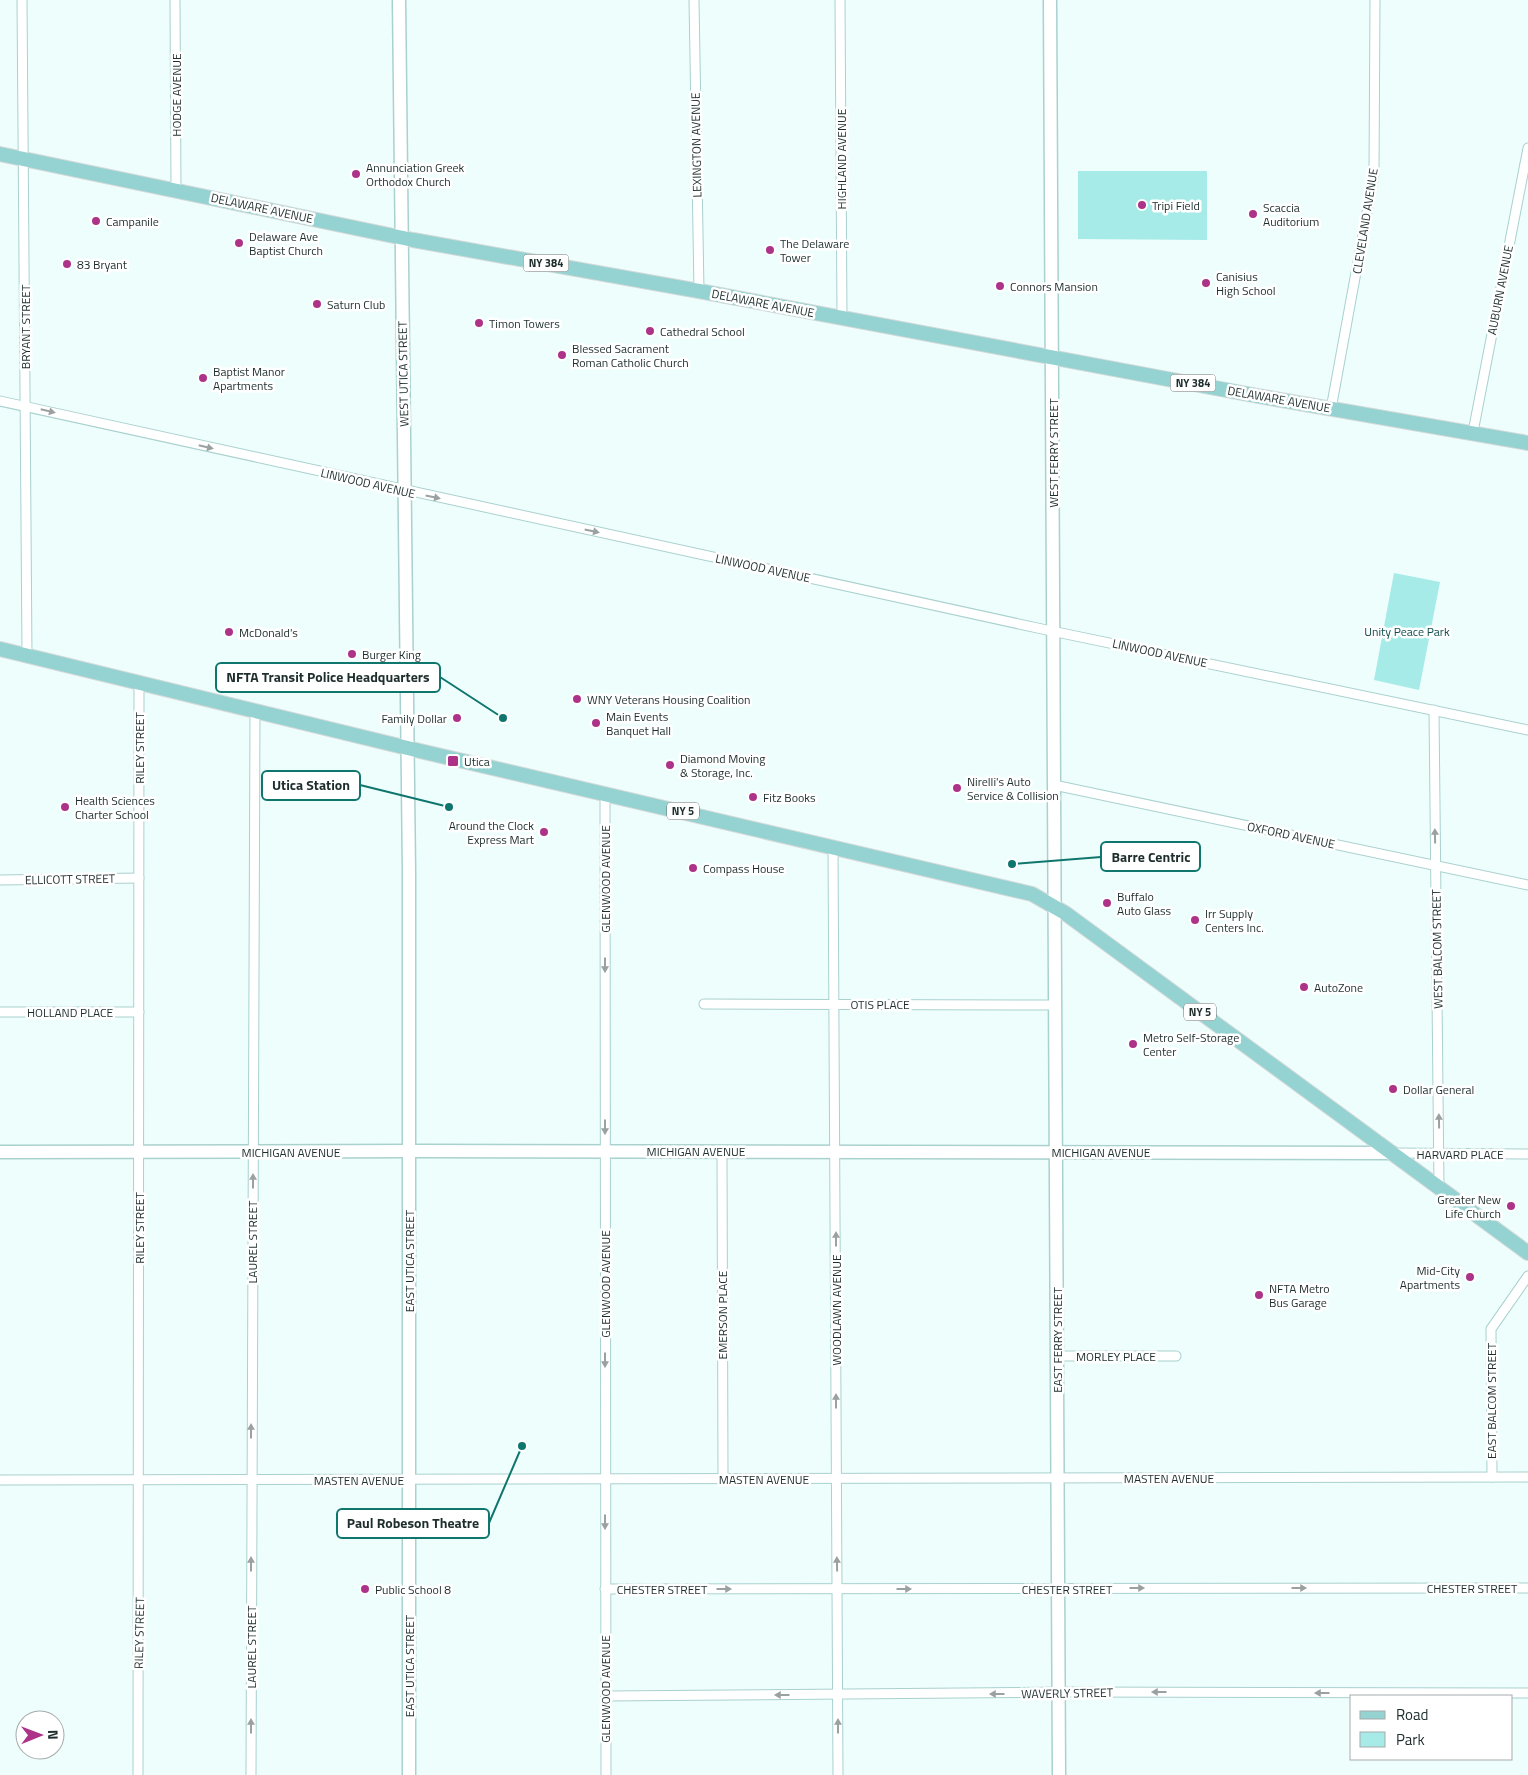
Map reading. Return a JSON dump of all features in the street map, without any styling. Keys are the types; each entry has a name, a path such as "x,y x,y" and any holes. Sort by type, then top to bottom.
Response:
{"main road":[{"name":"DELAWARE AVENUE","path":"0,154 402,237 1052,358 1528,443"},
{"name":"NY 5","path":"0,649 408,748 1005,886 1032,894 1055,906 1528,1253"}],"street":[{"name":"BRYANT STREET","path":"22,0 27,655"},
{"name":"HODGE AVENUE","path":"175,0 176,190"},
{"name":"WEST UTICA STREET","path":"399,0 408,748"},
{"name":"LEXINGTON AVENUE","path":"694,0 699,291"},
{"name":"HIGHLAND AVENUE","path":"840,0 842,318"},
{"name":"WEST FERRY STREET","path":"1050,0 1055,906"},
{"name":"CLEVELAND AVENUE","path":"1331,409 1374,174 1375,0"},
{"name":"AUBURN AVENUE","path":"1473,432 1526,172 1528,148"},
{"name":"LINWOOD AVENUE","path":"0,401 404,491 1054,631 1528,730"},
{"name":"RILEY STREET","path":"138,1775 140,1479 139,682"},
{"name":"LAUREL STREET","path":"251,1775 255,710"},
{"name":"WEST BALCOM STREET","path":"1434,710 1439,1188"},
{"name":"EAST UTICA STREET","path":"408,748 410,1151 409,1775"},
{"name":"OXFORD AVENUE","path":"1054,785 1528,885"},
{"name":"GLENWOOD AVENUE","path":"605,794 606,1775"},
{"name":"WOODLAWN AVENUE","path":"833,846 838,1775"},
{"name":"ELLICOTT STREET","path":"0,880 139,878"},
{"name":"EAST FERRY STREET","path":"1055,906 1059,1775"},
{"name":"OTIS PLACE","path":"704,1004 1055,1005"},
{"name":"HOLLAND PLACE","path":"0,1012 139,1012"},
{"name":"MICHIGAN AVENUE","path":"0,1152 722,1151 1393,1153"},
{"name":"EMERSON PLACE","path":"722,1151 723,1479"},
{"name":"HARVARD PLACE","path":"1393,1153 1439,1155 1528,1154"},
{"name":"EAST BALCOM STREET","path":"1492,1477 1491,1329 1528,1276"},
{"name":"MORLEY PLACE","path":"1057,1356 1176,1356"},
{"name":"MASTEN AVENUE","path":"0,1480 1528,1477"},
{"name":"CHESTER STREET","path":"605,1590 1528,1588"},
{"name":"WAVERLY STREET","path":"606,1696 1528,1693"}],"green space":[{"name":"Tripi Field","path":"1078,171 1207,171 1207,240 1078,239"},
{"name":"Unity Peace Park","path":"1394,573 1440,582 1419,690 1374,680"}],"place":[{"name":"Annunciation Greek Orthodox Church","path":"356,174"},
{"name":"Tripi Field","path":"1142,205"},
{"name":"Scaccia Auditorium","path":"1253,214"},
{"name":"Campanile","path":"96,221"},
{"name":"Delaware Ave Baptist Church","path":"239,243"},
{"name":"The Delaware Tower","path":"770,250"},
{"name":"83 Bryant","path":"67,264"},
{"name":"Canisius High School","path":"1206,283"},
{"name":"Connors Mansion","path":"1000,286"},
{"name":"Saturn Club","path":"317,304"},
{"name":"Timon Towers","path":"479,323"},
{"name":"Cathedral School","path":"650,331"},
{"name":"Blessed Sacrament Roman Catholic Church","path":"562,355"},
{"name":"Baptist Manor Apartments","path":"203,378"},
{"name":"McDonald's","path":"229,632"},
{"name":"Burger King","path":"352,654"},
{"name":"WNY Veterans Housing Coalition","path":"577,699"},
{"name":"Family Dollar","path":"457,718"},
{"name":"NFTA Transit Police Headquarters","path":"503,718"},
{"name":"Main Events Banquet Hall","path":"596,723"},
{"name":"Utica","path":"453,761"},
{"name":"Diamond Moving & Storage, Inc.","path":"670,765"},
{"name":"Nirelli's Auto Service & Collision","path":"957,788"},
{"name":"Fitz Books","path":"753,797"},
{"name":"Health Sciences Charter School","path":"65,807"},
{"name":"Utica Station","path":"449,807"},
{"name":"Around the Clock Express Mart","path":"544,832"},
{"name":"Barre Centric","path":"1012,864"},
{"name":"Compass House","path":"693,868"},
{"name":"Buffalo Auto Glass","path":"1107,903"},
{"name":"Irr Supply Centers Inc.","path":"1195,920"},
{"name":"AutoZone","path":"1304,987"},
{"name":"Metro Self-Storage Center","path":"1133,1044"},
{"name":"Dollar General","path":"1393,1089"},
{"name":"Greater New Life Church","path":"1511,1206"},
{"name":"Mid-City Apartments","path":"1470,1277"},
{"name":"NFTA Metro Bus Garage","path":"1259,1295"},
{"name":"Paul Robeson Theatre","path":"522,1446"},
{"name":"Public School 8","path":"365,1589"}]}
